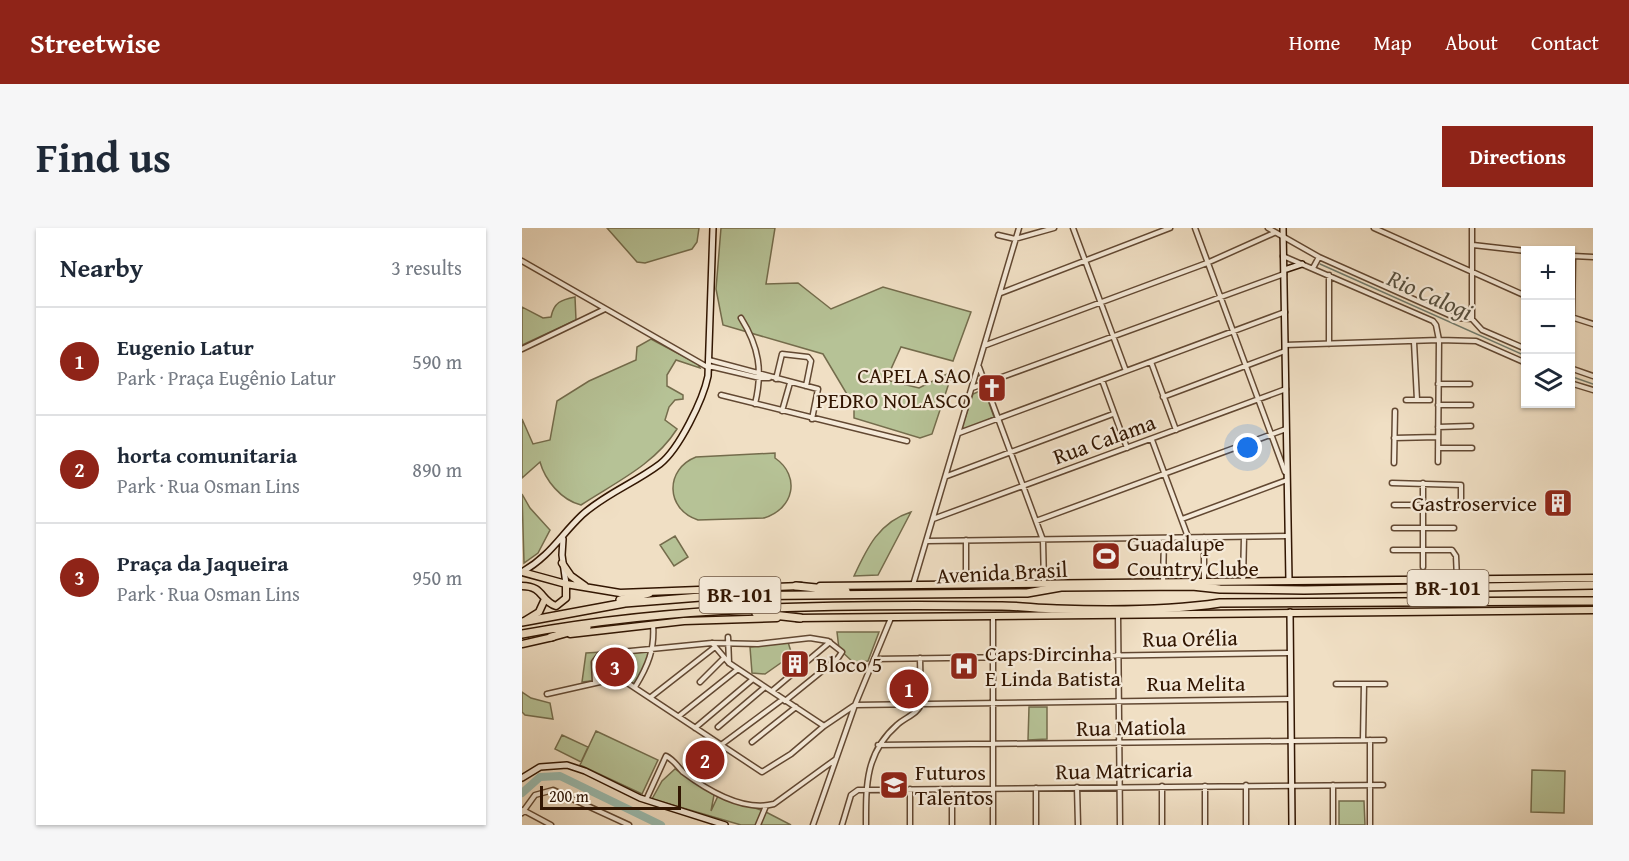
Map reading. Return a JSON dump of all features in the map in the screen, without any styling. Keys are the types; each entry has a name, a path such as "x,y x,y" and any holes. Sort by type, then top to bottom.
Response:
{"highway":[{"name":"Avenida Brasil","path":"523,621 624,603 713,596 1027,593 1061,587 1156,586 1304,590 1593,585"},
{"path":"796,586 884,594"},
{"path":"574,612 649,593"},
{"name":"Avenida Brasil","path":"522,634 628,618 765,608 1000,606 1056,609 1194,607 1220,603 1593,601"},
{"path":"705,611 773,613 800,618"},
{"path":"551,637 628,618"}],"main road":[{"path":"522,572 542,560 587,511 653,469 669,456 704,390 709,365 713,228"},
{"path":"1283,228 1289,581"},
{"path":"1284,272 1302,264"},
{"path":"522,586 538,589 553,606 562,604 567,596 562,563 564,538"},
{"path":"562,563 571,576 590,589"},
{"name":"Avenida Brasil","path":"522,572 590,589 649,593 712,588 796,586 1593,578"},
{"path":"523,621 539,612 545,599"},
{"name":"Avenida Brasil","path":"522,644 551,637 653,624 727,619 1593,610"},
{"path":"1290,612 1292,825"},
{"path":"522,778 540,767 567,765 646,800 725,825"}],"street":[{"path":"914,585 1019,228"},
{"path":"998,235 1015,239 1054,228"},
{"path":"1073,228 1126,371"},
{"path":"1000,294 1170,228"},
{"path":"1182,519 1286,477 1195,228"},
{"path":"1268,228 1283,239 1319,257 1456,318 1472,319"},
{"path":"1374,228 1521,294"},
{"path":"1472,228 1472,319 1482,330 1521,347"},
{"path":"985,346 1207,262 1274,233"},
{"path":"1472,245 1521,250"},
{"path":"1575,255 1593,257"},
{"path":"1284,256 1433,321 1439,340 1438,462"},
{"path":"1313,268 1319,257"},
{"path":"522,261 709,365 819,390 812,419"},
{"path":"971,388 986,386 1284,272"},
{"path":"1329,274 1329,344"},
{"path":"522,349 605,309"},
{"path":"958,434 1285,312"},
{"path":"741,318 754,339 761,376 754,404"},
{"path":"1575,318 1593,324"},
{"path":"1163,397 1285,348 1329,344 1476,341 1521,361"},
{"path":"1414,342 1417,400"},
{"path":"773,378 782,354 808,357 811,361 806,386"},
{"path":"1151,362 1176,430"},
{"path":"979,366 1043,540 1044,584"},
{"path":"1575,370 1593,376"},
{"path":"1101,380 1127,448"},
{"path":"782,411 790,383"},
{"path":"1438,384 1470,384"},
{"path":"1575,385 1593,390"},
{"name":"Rua Calama","path":"933,519 1286,389"},
{"path":"721,395 907,441"},
{"path":"1406,400 1430,400"},
{"path":"1438,405 1471,405"},
{"path":"1394,463 1395,411"},
{"path":"946,476 1113,414"},
{"path":"1438,427 1471,426"},
{"path":"1036,521 1286,429"},
{"path":"1394,438 1438,437"},
{"path":"1152,440 1188,537"},
{"path":"1438,448 1472,447"},
{"path":"1392,483 1461,485 1459,504 1394,505"},
{"path":"1422,483 1424,567"},
{"path":"1394,528 1454,528"},
{"path":"927,541 1288,536"},
{"path":"1204,537 1204,582"},
{"path":"1243,581 1244,537"},
{"path":"1163,582 1164,538"},
{"path":"966,540 966,585"},
{"path":"1393,550 1454,552 1457,579"},
{"path":"1118,614 1120,825"},
{"path":"993,615 993,825"},
{"path":"813,825 855,705 891,617"},
{"path":"635,687 648,664 653,649 653,624"},
{"path":"595,682 593,666 598,655 713,645 728,640 758,644 810,638 830,642 842,652 784,700 721,746"},
{"path":"728,640 729,663"},
{"path":"772,691 830,642"},
{"path":"713,645 729,663 824,726"},
{"path":"651,697 713,645"},
{"name":"Rua Orélia","path":"875,659 1289,653"},
{"path":"700,682 724,658"},
{"path":"866,825 869,765 878,745 894,726 920,709 920,658"},
{"path":"679,716 738,669"},
{"path":"547,694 595,682 616,680 635,687 721,746 765,772 855,705"},
{"path":"695,728 753,680"},
{"path":"1336,684 1385,684"},
{"path":"1363,740 1364,684"},
{"path":"718,726 765,687"},
{"name":"Rua Melita","path":"855,705 992,701 1290,699"},
{"path":"752,742 796,707"},
{"path":"1370,740 1370,825"},
{"name":"Rua Matiola","path":"878,745 1384,740"},
{"path":"646,800 666,756 686,774 732,800 749,806 766,806 782,799 827,763 836,759"},
{"path":"1246,785 1246,825"},
{"path":"1333,785 1333,825"},
{"name":"Rua Matricaria","path":"866,790 1383,785"},
{"path":"1162,786 1162,825"},
{"path":"1204,786 1205,825"},
{"path":"1077,787 1078,825"},
{"path":"1036,788 1036,825"},
{"path":"910,789 910,825"},
{"path":"952,789 952,825"},
{"path":"550,825 523,812 535,795 553,790 629,825"},
{"path":"842,825 853,793 866,790"},
{"path":"758,825 766,806"}],"green space":[{"path":"607,228 699,228 697,242 692,249 645,263 637,262"},
{"path":"721,228 775,228 766,284 798,283 831,309 883,287 971,312 953,361 901,347 886,380 919,388 953,371 932,434 920,438 854,418 854,406 823,354 723,325 716,289"},
{"path":"575,297 576,320 522,345 522,307 543,318 551,317 559,302"},
{"path":"651,339 698,364 700,368 676,360 667,375 667,386 683,395 683,399 675,400 669,407 665,420 677,429 668,442 634,472 581,505 567,499 555,488 540,462 522,478 522,419 533,444 550,440 557,401 589,381 636,360 637,347"},
{"path":"984,389 994,417 960,433 973,394"},
{"path":"775,453 775,458 783,465 791,483 788,500 774,514 764,518 698,520 687,515 679,507 673,489 674,479 686,463 696,457"},
{"path":"522,494 530,508 550,530 538,553 524,563"},
{"path":"911,512 878,575 854,576 869,546 882,529 900,516"},
{"path":"675,536 688,557 674,566 660,545"},
{"path":"837,632 879,632 868,661 854,663 839,649"},
{"path":"788,642 792,655 765,674 752,673 750,647"},
{"path":"653,649 635,686 616,678 582,682 586,653"},
{"path":"522,692 531,698 550,703 553,719 525,715 522,712"},
{"path":"1029,707 1047,707 1047,739 1028,740"},
{"path":"596,731 658,760 642,794 580,765"},
{"path":"562,735 588,747 581,762 555,749"},
{"path":"697,744 722,761 711,775 688,759"},
{"path":"675,769 714,795 711,811 718,796 764,811 791,825 741,825 652,799 662,781"},
{"path":"1532,770 1565,771 1564,813 1531,812"},
{"path":"1339,801 1364,801 1365,825 1339,825"}],"waterway":[{"name":"Rio Calogi","path":"1320,264 1522,354"},
{"name":"Rio Calogi","path":"1575,378 1593,384"},
{"path":"522,793 540,777 560,776 661,825"}],"place":[{"name":"CAPELA SAO PEDRO NOLASCO","path":"992,388"},
{"name":"Gastroservice","path":"1558,503"},
{"name":"Guadalupe Country Clube","path":"1106,556"},
{"name":"Bloco 5","path":"795,664"},
{"name":"Caps Dircinha E Linda Batista","path":"964,666"},
{"name":"Praça da Jaqueira","path":"615,667"},
{"name":"Eugenio Latur","path":"909,689"},
{"name":"horta comunitaria","path":"705,760"},
{"name":"Futuros Talentos","path":"894,785"}]}
